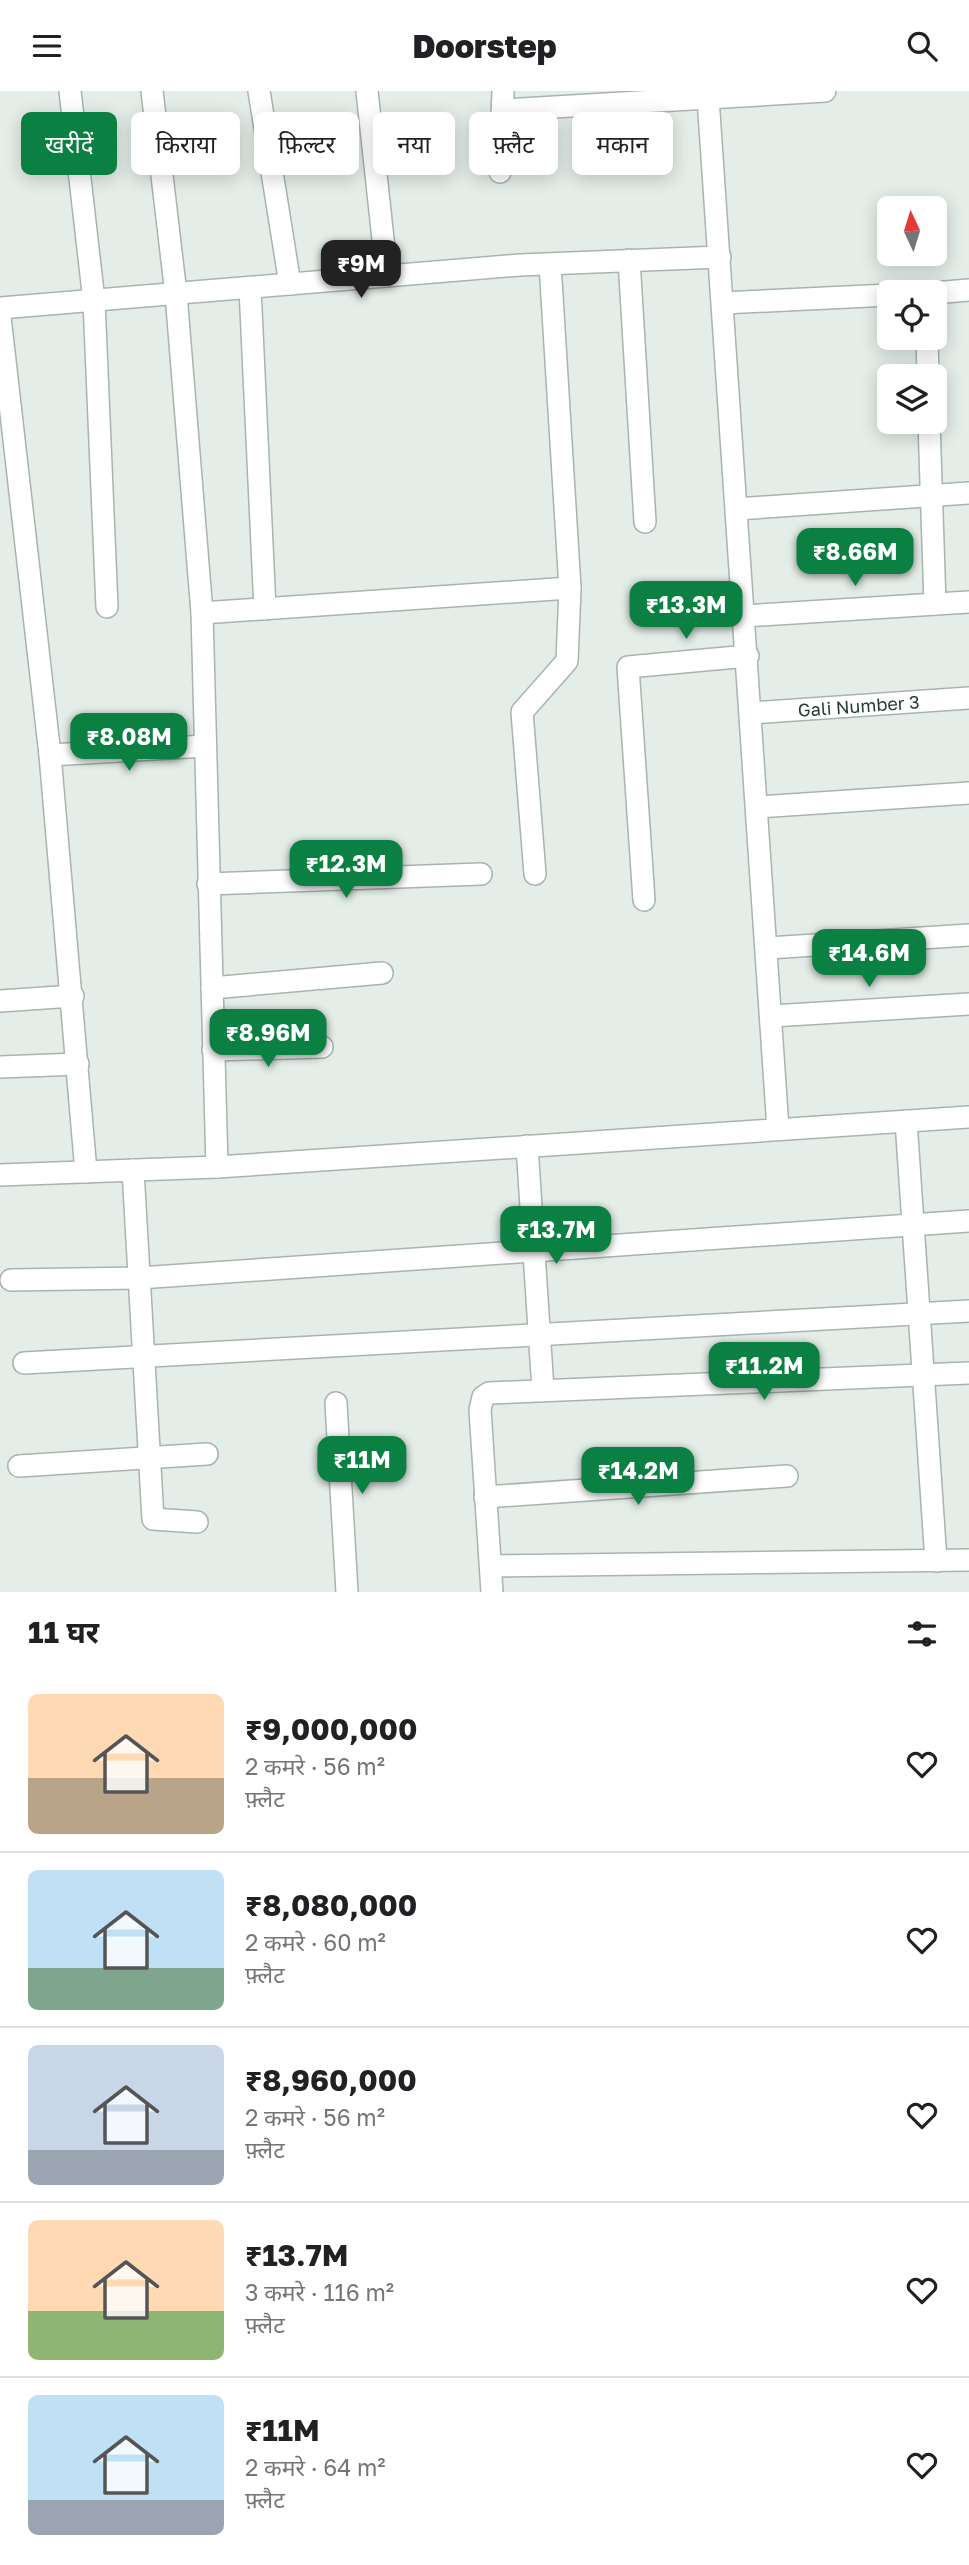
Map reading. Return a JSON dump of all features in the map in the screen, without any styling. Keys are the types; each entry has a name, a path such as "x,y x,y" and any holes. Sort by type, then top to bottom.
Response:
{"street":[{"path":"70,91 94,301 107,607"},
{"path":"152,91 176,294 202,613 217,1167"},
{"path":"259,91 290,284"},
{"path":"367,91 387,276"},
{"path":"504,100 708,98 825,91"},
{"path":"708,98 768,948 778,1129"},
{"path":"0,308 550,264 720,257"},
{"path":"629,260 645,522"},
{"path":"535,874 522,712 567,661 570,588 550,264"},
{"path":"250,288 265,609"},
{"path":"947,292 969,290"},
{"path":"723,303 877,296"},
{"path":"0,317 50,755 73,996 86,1172"},
{"path":"929,434 935,604"},
{"path":"737,509 969,493"},
{"path":"202,613 570,588"},
{"path":"744,616 969,602"},
{"path":"644,900 628,667 748,656"},
{"name":"Gali Number 3","path":"751,713 969,698"},
{"path":"50,755 205,746"},
{"path":"758,807 969,793"},
{"path":"208,884 481,874"},
{"path":"768,948 969,935"},
{"path":"212,988 382,973"},
{"path":"0,1001 73,996"},
{"path":"772,1016 969,1004"},
{"path":"213,1050 322,1047"},
{"path":"0,1067 78,1065"},
{"path":"0,1175 217,1167 969,1117"},
{"path":"906,1121 936,1561"},
{"path":"527,1146 543,1389"},
{"path":"133,1170 153,1519 197,1522"},
{"path":"11,1280 139,1277 969,1221"},
{"path":"24,1363 969,1311"},
{"path":"492,1592 480,1410 483,1397 489,1393 969,1373"},
{"path":"336,1403 347,1592"},
{"path":"19,1466 207,1454"},
{"path":"485,1497 787,1476"},
{"path":"491,1566 969,1560"}]}
